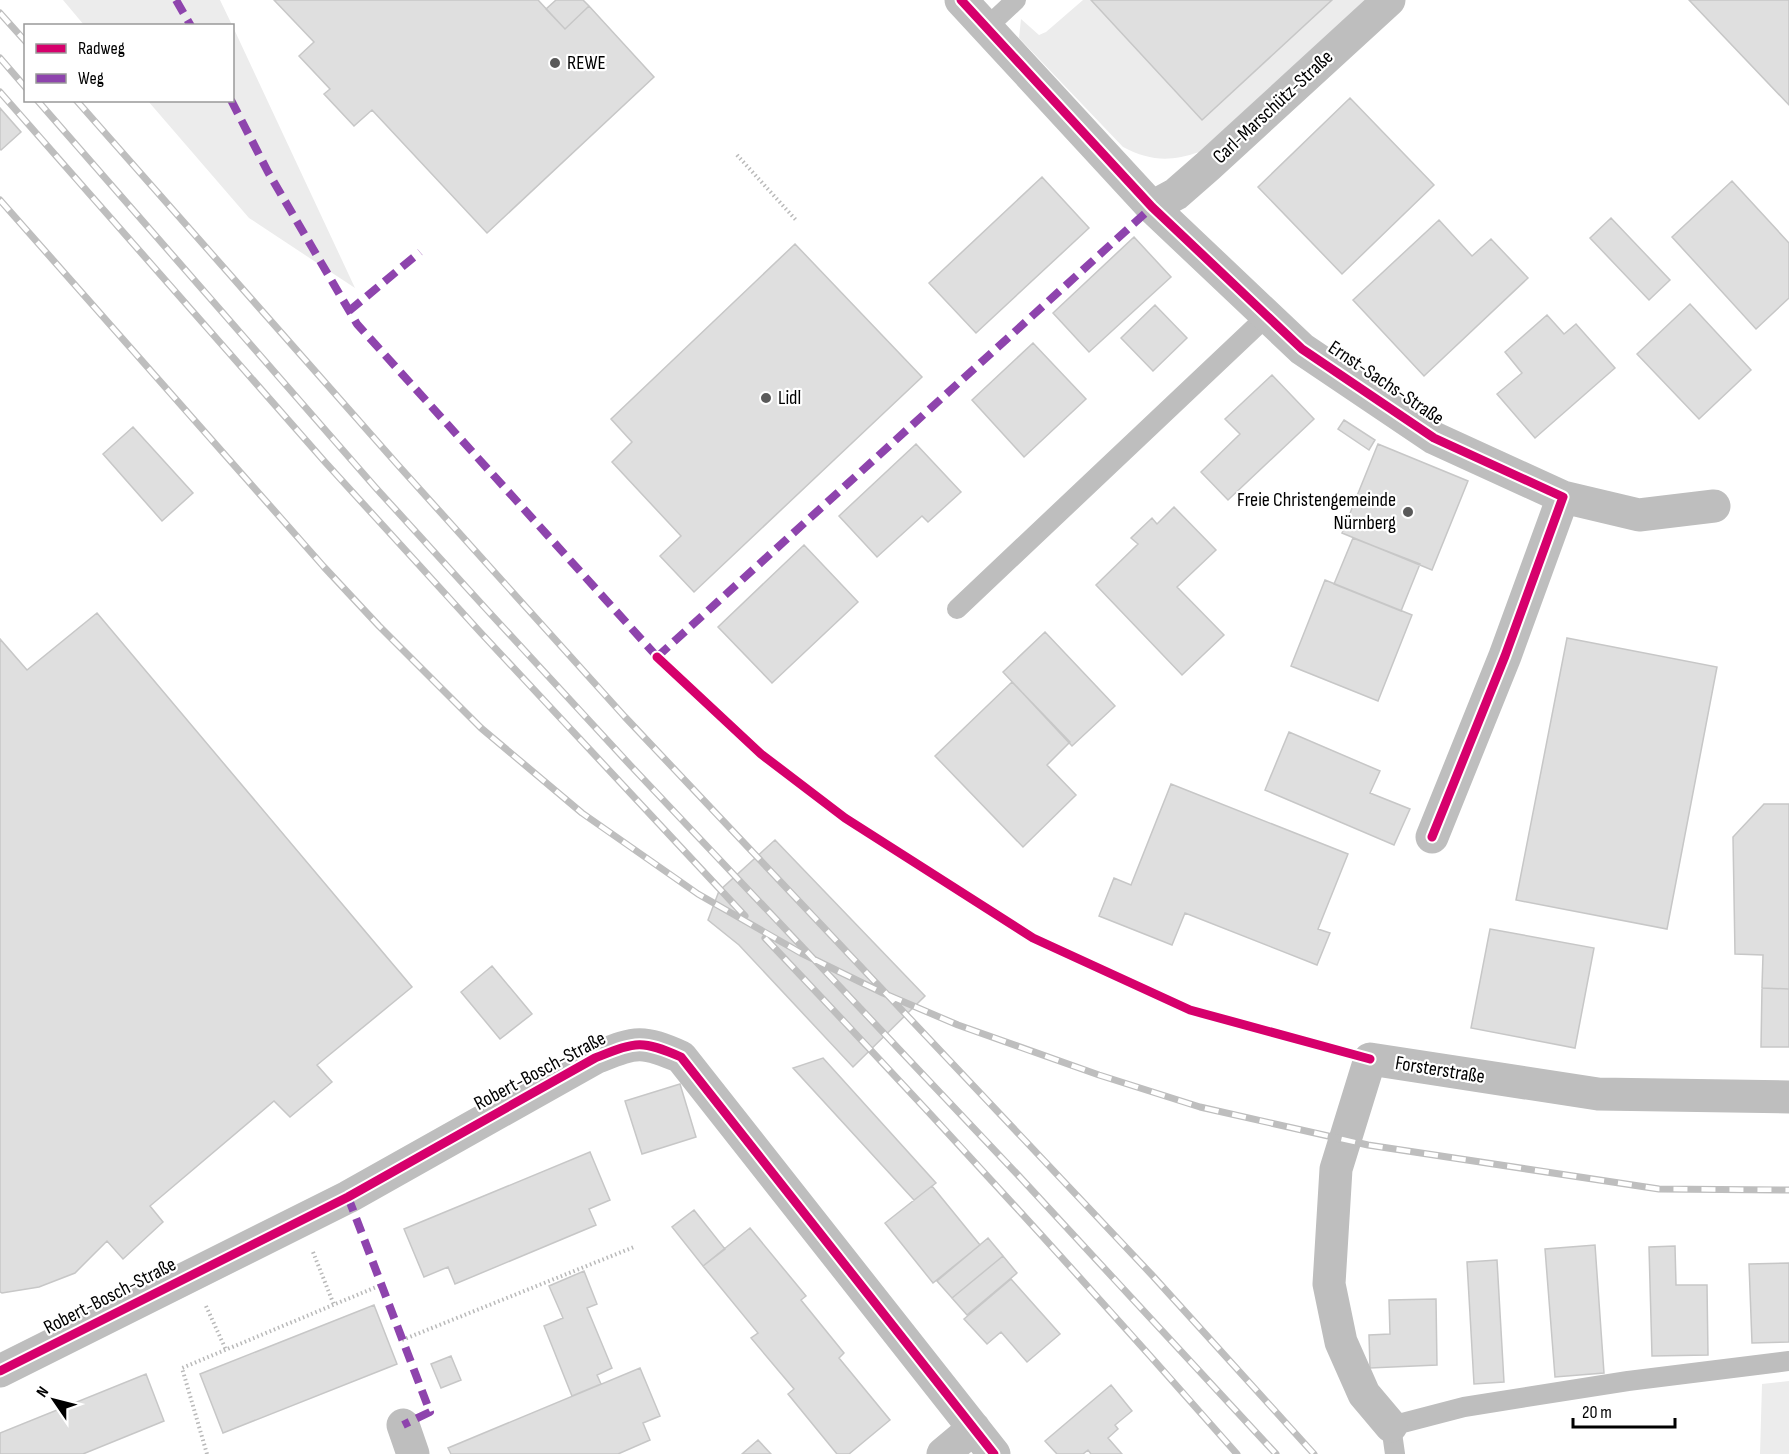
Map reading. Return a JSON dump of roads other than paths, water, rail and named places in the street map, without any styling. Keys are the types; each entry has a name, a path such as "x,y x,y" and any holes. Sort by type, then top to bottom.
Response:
{"street":[{"name":"Ernst-Sachs-Straße","path":"961,0 1152,207 1302,349 1434,438 1563,498 1639,515 1714,506"},
{"name":"Carl-Marschütz-Straße","path":"1152,207 1176,194 1389,0"},
{"path":"1432,837 1505,656 1563,498"},
{"name":"Robert-Bosch-Straße","path":"0,1371 348,1197 595,1058 630,1044 653,1044 681,1057 994,1454"},
{"name":"Forsterstraße","path":"1393,1440 1364,1394 1341,1342 1329,1284 1336,1169 1370,1059 1598,1094 1789,1097"},
{"path":"943,1454 974,1428"}],"lane":[{"path":"986,28 1016,0"},
{"path":"957,609 1267,316"},
{"path":"1393,1440 1464,1407 1628,1381 1789,1361"}],"railway":[{"path":"0,13 24,40"},
{"path":"0,58 24,86"},
{"path":"0,92 325,462 745,916"},
{"path":"39,102 375,487 488,611 631,766 1018,1175 1276,1454"},
{"path":"78,102 397,464 625,717 1152,1275 1314,1454"},
{"path":"0,200 324,567 379,626 481,728 582,813 698,894 801,953 883,993 958,1025 1099,1075 1200,1107 1368,1145 1659,1189 1789,1190"},
{"path":"765,938 1004,1194 1237,1454"}],"place":[{"name":"REWE","path":"555,63"},
{"name":"Lidl","path":"766,398"},
{"name":"Freie Christengemeinde Nürnberg","path":"1408,512"}]}
